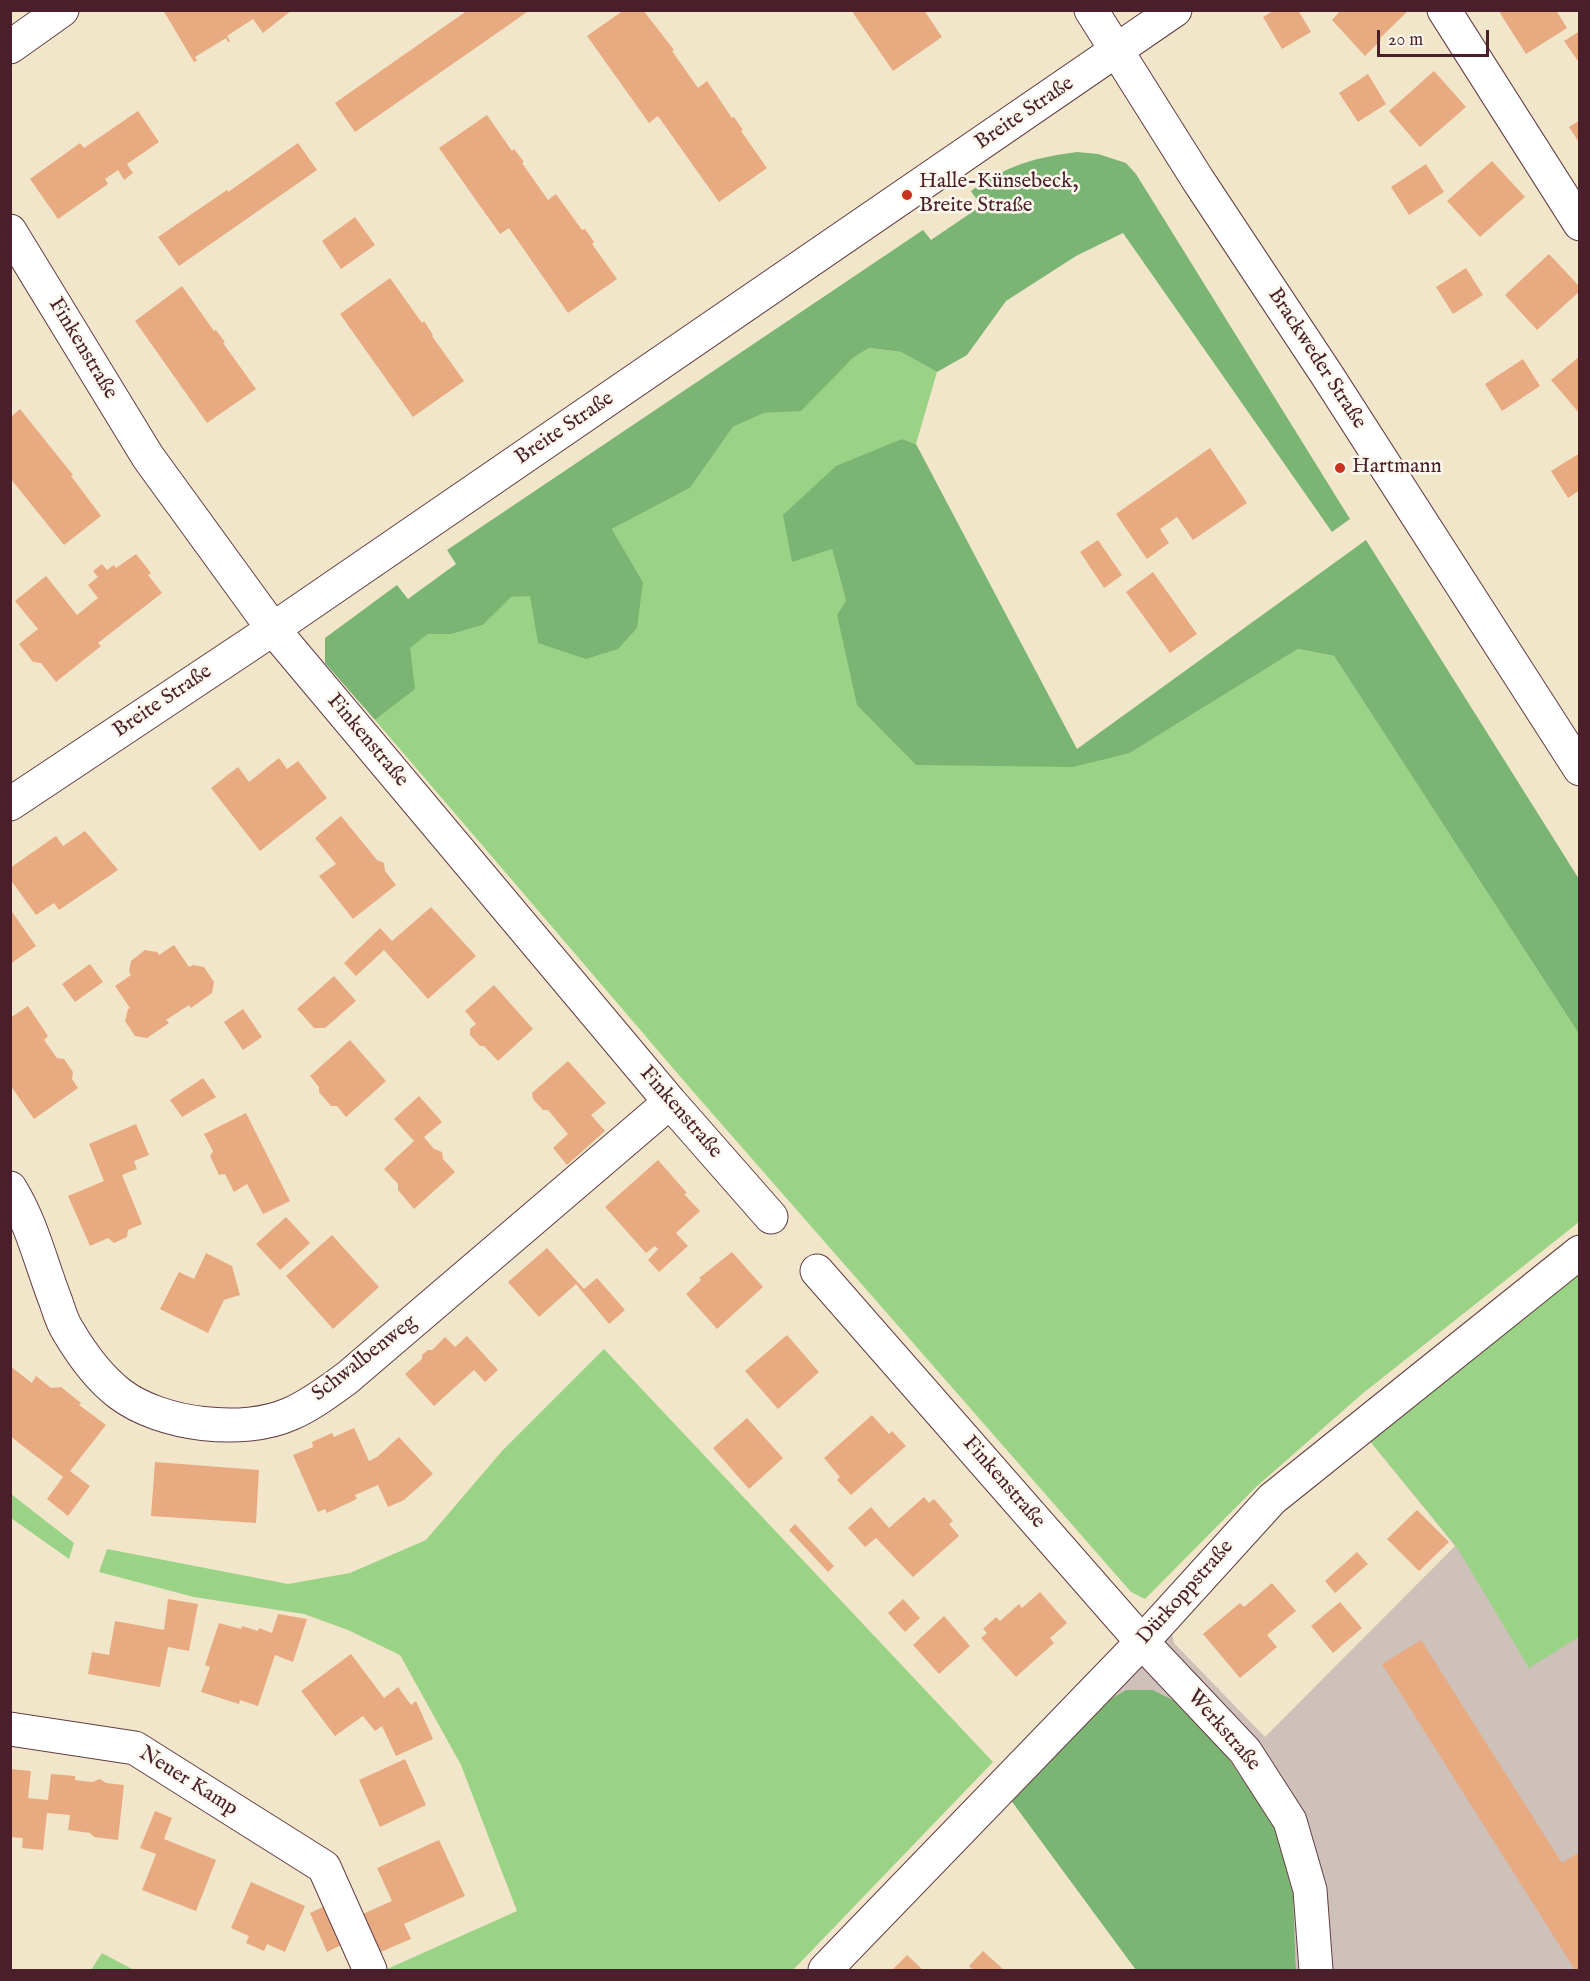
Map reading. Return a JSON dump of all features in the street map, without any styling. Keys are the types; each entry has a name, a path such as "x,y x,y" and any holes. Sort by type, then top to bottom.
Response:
{"street":[{"path":"10,47 62,10"},
{"name":"Brackweder Straße","path":"1091,10 1198,180 1333,384 1580,769"},
{"name":"Breite Straße","path":"10,804 273,629 1175,10"},
{"path":"1443,10 1580,224"},
{"name":"Finkenstraße","path":"10,231 148,457 273,629 670,1102 771,1217"},
{"name":"Schwalbenweg","path":"10,1188 30,1227 67,1330 93,1366 120,1394 153,1411 183,1421 216,1425 250,1424 288,1415 319,1399 347,1378 670,1102"},
{"name":"Dürkoppstraße","path":"825,1971 1142,1642 1272,1498 1580,1252"},
{"name":"Finkenstraße","path":"817,1271 1142,1642"},
{"name":"Werkstraße","path":"1142,1642 1245,1751 1290,1821 1310,1890 1316,1971"},
{"name":"Neuer Kamp","path":"10,1729 135,1748 324,1867 370,1970"}],"shaded area":[{"path":"1579,1275 1579,1970 1296,1970 1293,1894 1275,1829 1229,1759 1180,1704 1099,1706 1170,1625 1174,1643 1265,1737 1455,1546 1369,1440"}],"green space":[{"path":"1077,152 1098,154 1126,163 1136,174 1350,519 1332,532 1123,233 1076,256 1006,301 967,355 937,372 901,352 869,348 853,358 801,411 764,413 733,427 690,488 612,529 643,582 637,628 618,649 586,659 538,643 530,596 511,597 483,625 452,634 428,634 410,648 415,689 375,720 325,663 325,638 397,585 408,599 456,564 447,550 923,230 931,240 981,206 971,191 984,182 1021,164"},
{"path":"869,348 901,352 937,372 916,444 902,439 832,549 846,601 916,765 1130,753 1298,649 1334,656 1579,1034 1579,1222 1362,1394 1256,1487 1145,1599 1131,1592 690,1088 375,720 414,689 409,648 428,634 452,634 483,625 510,597 643,582 612,529 690,488 733,427 764,413 801,410 853,358"},
{"path":"902,439 916,444 1077,749 1366,540 1579,879 1579,1034 1334,656 1298,649 1130,753 1073,767 916,765 857,705 837,615 846,601 832,549 792,562 783,515 836,466"},
{"path":"1579,1275 1579,1637 1529,1668 1456,1546 1369,1440"},
{"path":"604,1349 993,1762 793,1970 385,1970 517,1911 461,1765 400,1655 348,1630 304,1614 194,1597 99,1572 107,1549 288,1584 350,1573 426,1540 502,1451"},
{"path":"11,1494 74,1543 69,1559 11,1518"},
{"path":"1126,1690 1153,1690 1180,1704 1229,1759 1275,1828 1293,1894 1296,1970 1136,1970 1010,1799 1099,1706"},
{"path":"102,1953 134,1970 91,1970"}],"building":[{"path":"163,10 292,10 263,33 253,19 227,36 230,41 228,42 226,38 195,57 197,61 194,62"},
{"path":"468,10 530,10 355,132 335,103"},
{"path":"624,10 643,10 674,50 672,51 698,88 707,81 743,130 741,131 767,168 719,202 658,116 649,123 587,36"},
{"path":"851,10 924,10 942,37 893,71"},
{"path":"1275,10 1298,10 1311,32 1282,49 1263,17"},
{"path":"1341,10 1406,10 1407,12 1365,56 1332,20"},
{"path":"1498,10 1556,10 1567,28 1526,54"},
{"path":"1580,31 1580,64 1564,41"},
{"path":"1434,71 1466,107 1420,147 1389,111"},
{"path":"1368,74 1386,104 1358,122 1339,93"},
{"path":"138,111 159,142 127,164 133,173 124,180 118,170 105,179 108,184 58,219 30,179 80,143 84,148"},
{"path":"487,115 512,151 514,149 524,162 522,163 548,200 556,194 582,230 585,229 594,242 592,244 617,279 568,313 509,228 500,234 439,148"},
{"path":"1580,120 1580,144 1569,127"},
{"path":"298,143 317,170 179,266 158,237"},
{"path":"1492,161 1525,197 1480,237 1447,201"},
{"path":"1426,164 1444,192 1409,215 1391,187"},
{"path":"355,217 375,245 341,269 322,241"},
{"path":"1549,254 1580,287 1580,291 1537,330 1505,295"},
{"path":"1466,268 1483,295 1453,314 1436,287"},
{"path":"390,278 422,323 424,321 464,381 413,417 340,314"},
{"path":"182,286 214,331 216,330 225,342 223,343 256,389 207,423 135,321"},
{"path":"1580,356 1580,414 1551,380"},
{"path":"1523,359 1540,386 1502,411 1485,384"},
{"path":"20,409 73,475 71,476 101,516 64,545 10,478 10,414 12,416"},
{"path":"1210,448 1247,503 1193,540 1177,517 1160,529 1169,543 1147,559 1116,514"},
{"path":"1580,453 1580,490 1568,498 1551,471"},
{"path":"1098,540 1122,575 1104,588 1080,552"},
{"path":"136,554 151,573 148,575 162,593 98,643 101,646 56,682 41,663 33,662 19,644 38,629 15,601 46,576 77,615 98,598 88,585 98,577 93,571 102,564 107,570 114,565 116,568"},
{"path":"1153,572 1197,634 1170,653 1126,592"},
{"path":"279,758 287,769 298,761 327,798 260,851 211,788 238,767 249,782"},
{"path":"341,816 377,860 384,863 385,871 396,885 353,919 319,876 336,864 315,838"},
{"path":"85,831 118,870 59,910 54,903 36,915 10,879 10,868 56,836 63,846"},
{"path":"431,907 476,956 428,999 384,950 356,976 344,963 380,928 392,941"},
{"path":"10,909 36,946 10,964"},
{"path":"174,945 189,967 193,965 204,967 214,982 212,993 191,1008 189,1005 166,1020 169,1023 147,1038 135,1036 125,1021 130,1008 115,986 131,975 129,972 131,961 145,950 157,952 159,955"},
{"path":"90,964 103,982 75,1002 62,984"},
{"path":"334,976 356,1001 325,1028 314,1028 297,1009"},
{"path":"494,985 533,1029 498,1061 470,1035 470,1029 476,1024 465,1011"},
{"path":"28,1006 48,1036 44,1040 57,1058 64,1059 73,1072 72,1079 78,1088 34,1119 10,1085 10,1018"},
{"path":"243,1009 262,1037 243,1050 224,1022"},
{"path":"350,1040 386,1081 346,1117 337,1106 331,1106 319,1092 319,1087 310,1076"},
{"path":"568,1061 606,1103 591,1115 605,1131 567,1165 553,1148 568,1134 548,1110 543,1110 533,1099 532,1093"},
{"path":"203,1078 216,1097 182,1117 170,1100"},
{"path":"419,1096 442,1122 424,1137 434,1149 442,1152 443,1159 455,1172 414,1209 398,1190 398,1184 384,1169 414,1141 394,1119"},
{"path":"246,1113 290,1201 263,1214 247,1184 234,1192 225,1174 219,1175 210,1156 213,1151 204,1134"},
{"path":"136,1124 149,1155 134,1161 137,1169 122,1175 142,1224 128,1230 127,1237 114,1243 108,1238 90,1246 68,1196 104,1181 89,1144"},
{"path":"658,1160 700,1211 676,1233 688,1246 659,1272 648,1260 658,1249 655,1246 646,1253 605,1207"},
{"path":"286,1217 310,1243 280,1270 256,1244"},
{"path":"332,1235 379,1287 333,1329 286,1276"},
{"path":"547,1248 584,1289 597,1278 625,1310 609,1324 576,1284 539,1317 508,1282"},
{"path":"732,1252 763,1287 717,1329 686,1294 701,1280 699,1278"},
{"path":"206,1253 232,1266 240,1295 224,1300 208,1333 160,1309 179,1272 194,1279"},
{"path":"787,1335 819,1372 778,1409 745,1371"},
{"path":"467,1336 498,1370 485,1382 474,1370 434,1406 405,1374 422,1359 422,1355 432,1350 445,1337 455,1347"},
{"path":"10,1366 32,1383 36,1376 51,1388 61,1387 81,1403 79,1405 106,1425 70,1471 90,1486 68,1516 47,1499 63,1477 10,1436"},
{"path":"872,1415 889,1434 892,1431 906,1446 851,1495 837,1480 840,1477 824,1458"},
{"path":"747,1418 783,1458 749,1489 713,1448"},
{"path":"354,1428 369,1461 377,1457 399,1437 433,1474 404,1500 388,1507 378,1485 355,1495 357,1499 327,1513 325,1509 318,1512 293,1455 313,1447 312,1442 332,1433 334,1437"},
{"path":"155,1462 259,1470 256,1523 151,1516"},
{"path":"924,1497 929,1503 934,1499 953,1521 949,1524 959,1536 913,1577 876,1538 865,1547 848,1528 871,1507 889,1528"},
{"path":"1417,1510 1449,1542 1419,1571 1387,1539"},
{"path":"795,1524 834,1566 828,1572 789,1530"},
{"path":"1357,1552 1368,1564 1335,1593 1325,1581"},
{"path":"1272,1583 1296,1611 1267,1635 1277,1647 1240,1678 1203,1634 1240,1603 1244,1607"},
{"path":"1040,1592 1067,1623 1050,1638 1054,1643 1016,1677 981,1638 987,1633 983,1629 996,1617 1000,1621 1019,1604 1022,1608"},
{"path":"168,1599 198,1604 189,1651 168,1647 160,1687 88,1674 92,1652 109,1655 115,1621 164,1630"},
{"path":"903,1599 920,1618 905,1632 888,1613"},
{"path":"1340,1602 1362,1628 1333,1653 1311,1626"},
{"path":"278,1614 307,1619 293,1662 275,1655 258,1706 240,1700 239,1704 201,1692 210,1667 205,1665 219,1623 241,1629 242,1626 258,1631 259,1628 272,1633"},
{"path":"944,1616 970,1646 939,1674 913,1645"},
{"path":"1421,1640 1562,1863 1580,1852 1580,1970 1575,1970 1382,1664"},
{"path":"351,1654 384,1698 398,1687 411,1705 416,1701 433,1739 396,1756 382,1726 375,1731 363,1716 335,1736 301,1691"},
{"path":"405,1759 426,1805 380,1827 359,1780"},
{"path":"11,1769 31,1771 28,1798 48,1800 51,1774 75,1776 75,1780 92,1782 100,1779 106,1783 124,1785 118,1840 68,1830 70,1815 47,1813 43,1850 22,1848 23,1838 10,1837"},
{"path":"155,1811 172,1818 164,1839 216,1860 196,1911 142,1890 156,1854 140,1848"},
{"path":"439,1840 465,1896 404,1924 411,1939 376,1954 358,1916 392,1901 377,1868"},
{"path":"251,1882 305,1906 285,1952 267,1944 264,1951 246,1943 249,1936 231,1928"},
{"path":"325,1906 343,1944 327,1952 310,1913"},
{"path":"983,1951 1004,1970 973,1970 969,1966"},
{"path":"907,1955 923,1970 892,1970"}],"place":[{"name":"Halle-Künsebeck, Breite Straße","path":"907,195"},
{"name":"Hartmann","path":"1340,468"}]}
